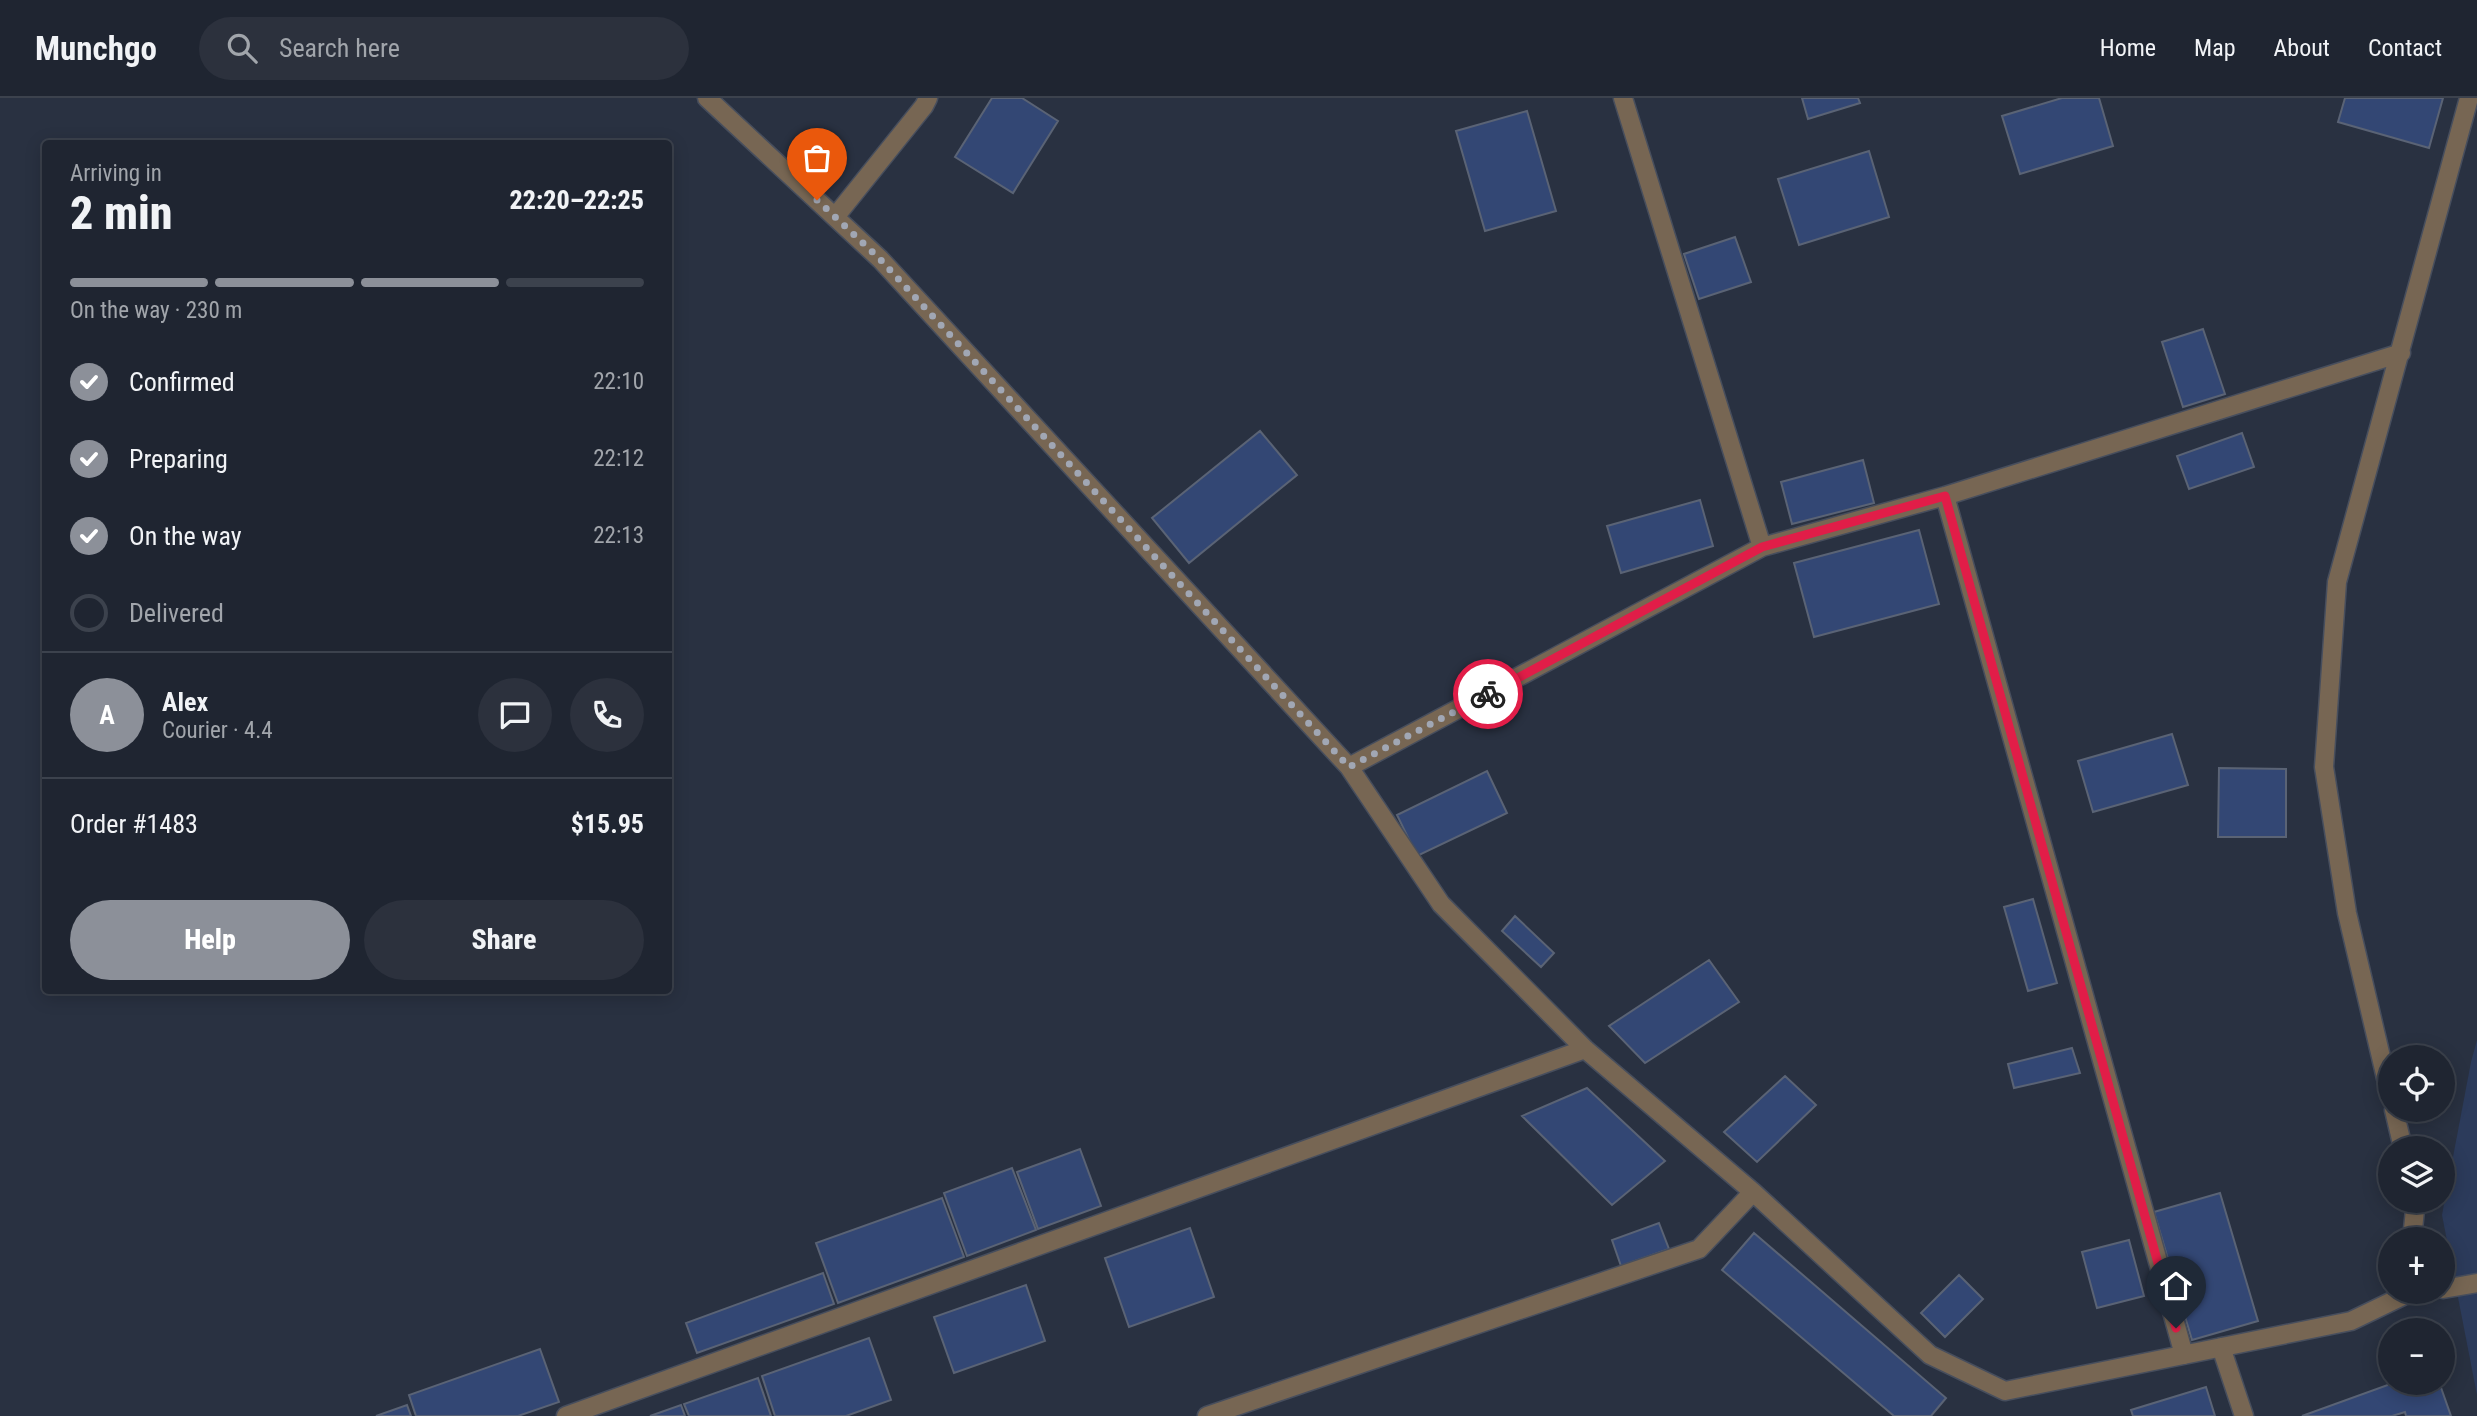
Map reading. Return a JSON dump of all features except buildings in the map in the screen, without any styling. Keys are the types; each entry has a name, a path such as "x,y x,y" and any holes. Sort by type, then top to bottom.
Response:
{"street":[{"path":"707,98 880,259 1349,767 1441,904 1585,1049 1753,1192 1930,1355 2005,1391 2351,1321 2384,1304"},
{"path":"835,217 928,98"},
{"path":"1623,98 1762,547"},
{"path":"2378,1045 2347,913 2325,767 2337,582 2469,98"},
{"path":"1349,767 1762,547 1945,496 2401,353"},
{"path":"1945,496 2184,1355"},
{"path":"566,1416 1585,1049"},
{"path":"1207,1416 1699,1249 1753,1192"},
{"path":"2455,1287 2477,1283"},
{"path":"2221,1348 2244,1416"}],"shaded area":[{"path":"2477,1040 2477,1395 2455,1282 2455,1227 2444,1227 2442,1215 2455,1213 2455,1146"}],"way so far":[{"path":"817,200 880,259 1349,767 1488,694"}],"route":[{"path":"1488,694 1762,547 1945,496 2176,1328"}]}
